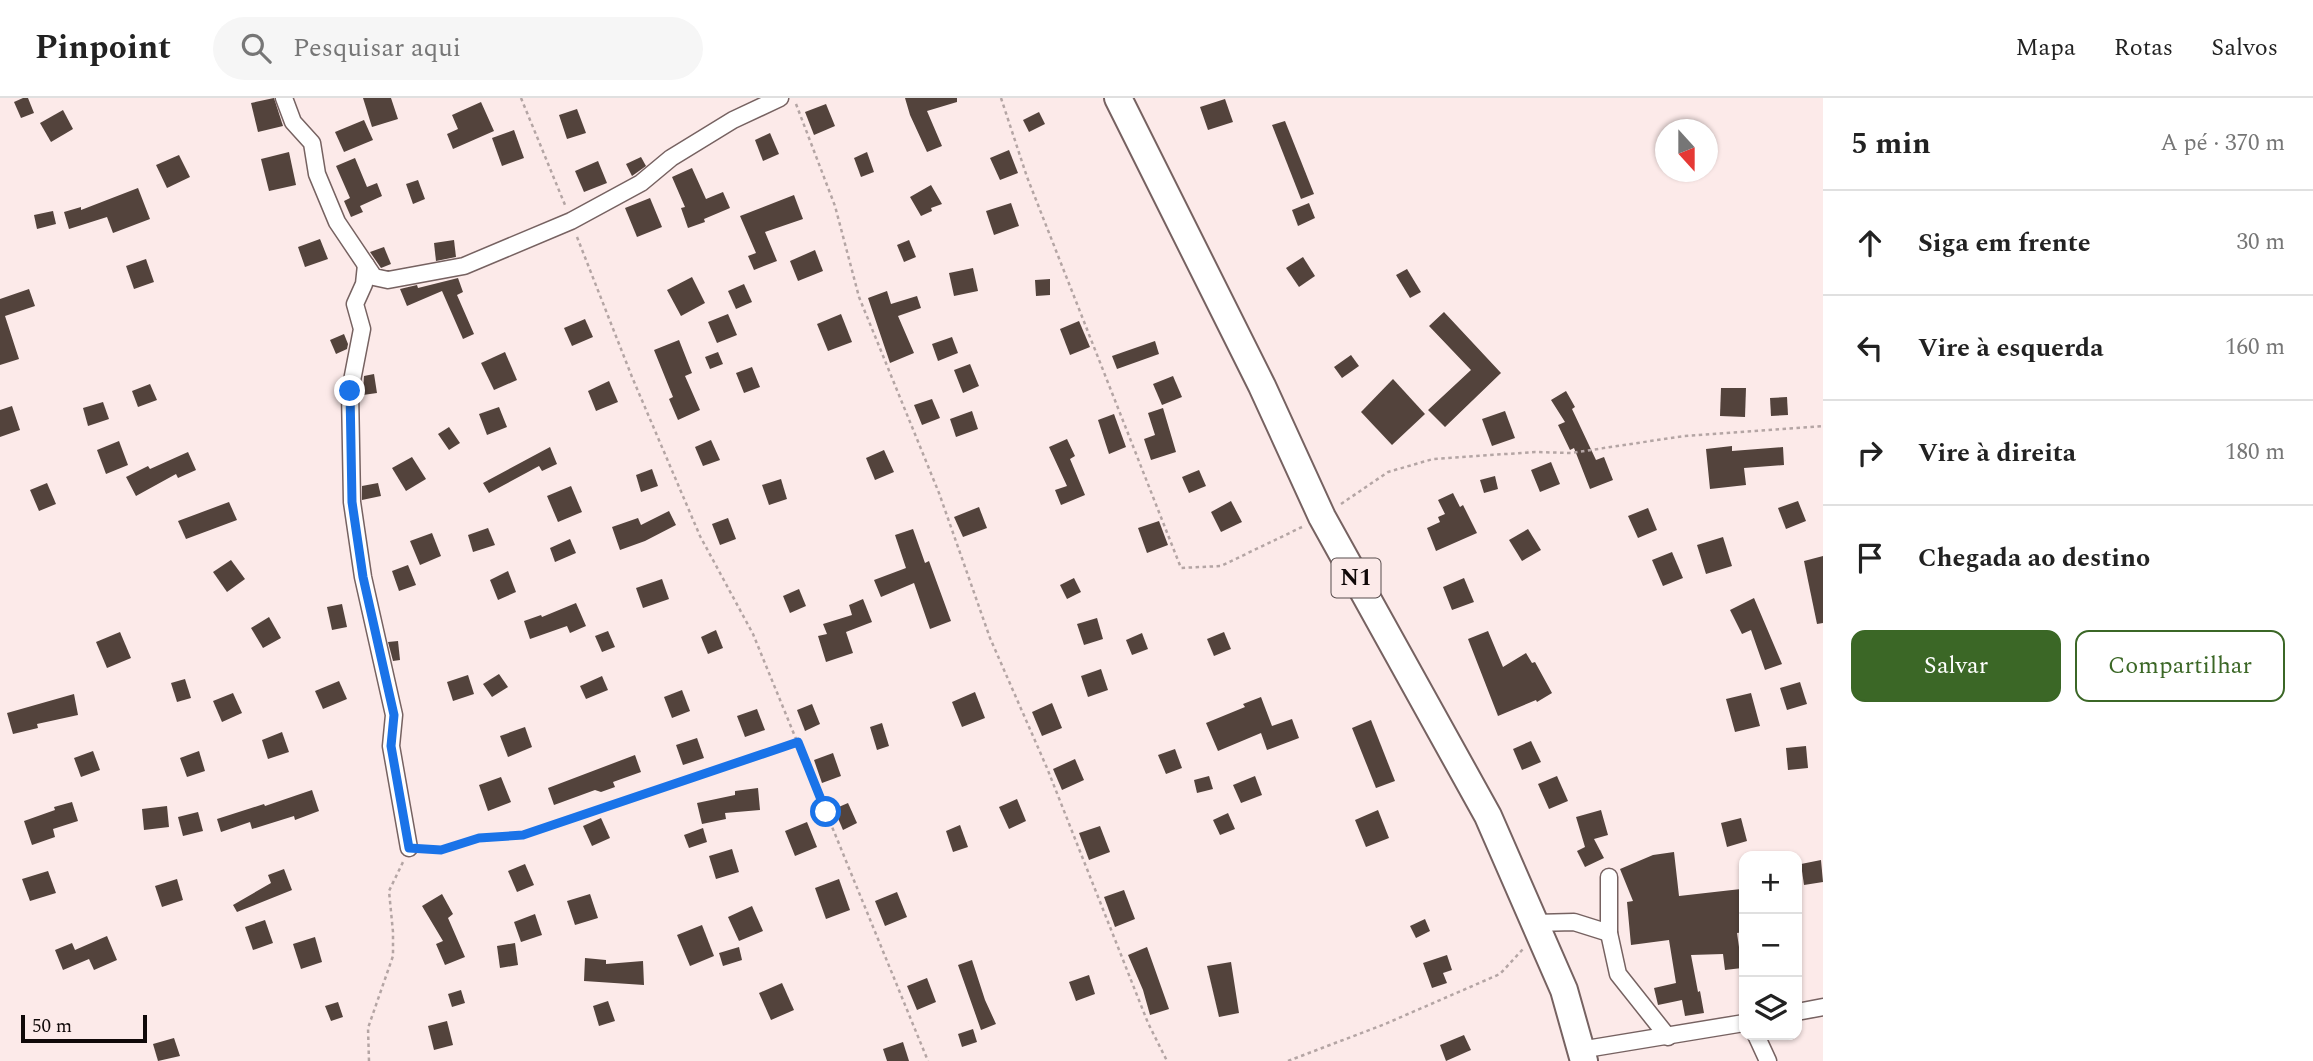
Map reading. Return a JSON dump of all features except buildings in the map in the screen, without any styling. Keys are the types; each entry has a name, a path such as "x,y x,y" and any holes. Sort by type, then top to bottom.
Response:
{"highway":[{"name":"N1","path":"1118,98 1262,386 1322,517 1488,816 1564,990 1582,1055"}],"street":[{"path":"284,98 293,122 312,143 317,174 337,222 374,277 388,281 464,266 571,221 641,183 671,158 733,120 780,98"},
{"path":"366,265 363,284 355,304 362,329 350,391 352,502 363,577 394,715 391,746 409,848"},
{"path":"1609,877 1609,933 1618,974 1668,1037"},
{"path":"1538,932 1574,922 1609,933"},
{"path":"1802,1011 1823,1007"},
{"path":"1582,1055 1739,1024"},
{"path":"1758,1040 1768,1061"}],"path":[{"path":"521,98 632,377 699,536 753,634 928,1061"},
{"path":"794,98 835,206 859,296 939,493 990,638 1047,768 1148,1023 1167,1061"},
{"path":"1001,98 1027,177 1181,568 1221,566 1322,517 1388,472 1433,459 1535,452 1571,453 1685,436 1823,426"},
{"path":"369,1061 368,1028 393,956 390,891 409,848 441,850 479,838 523,835 798,742"},
{"path":"1288,1061 1385,1024 1500,974 1538,932"}],"route":[{"path":"350,391 352,502 363,577 394,715 391,746 409,848 441,850 479,838 523,835 798,742 826,812"}]}
